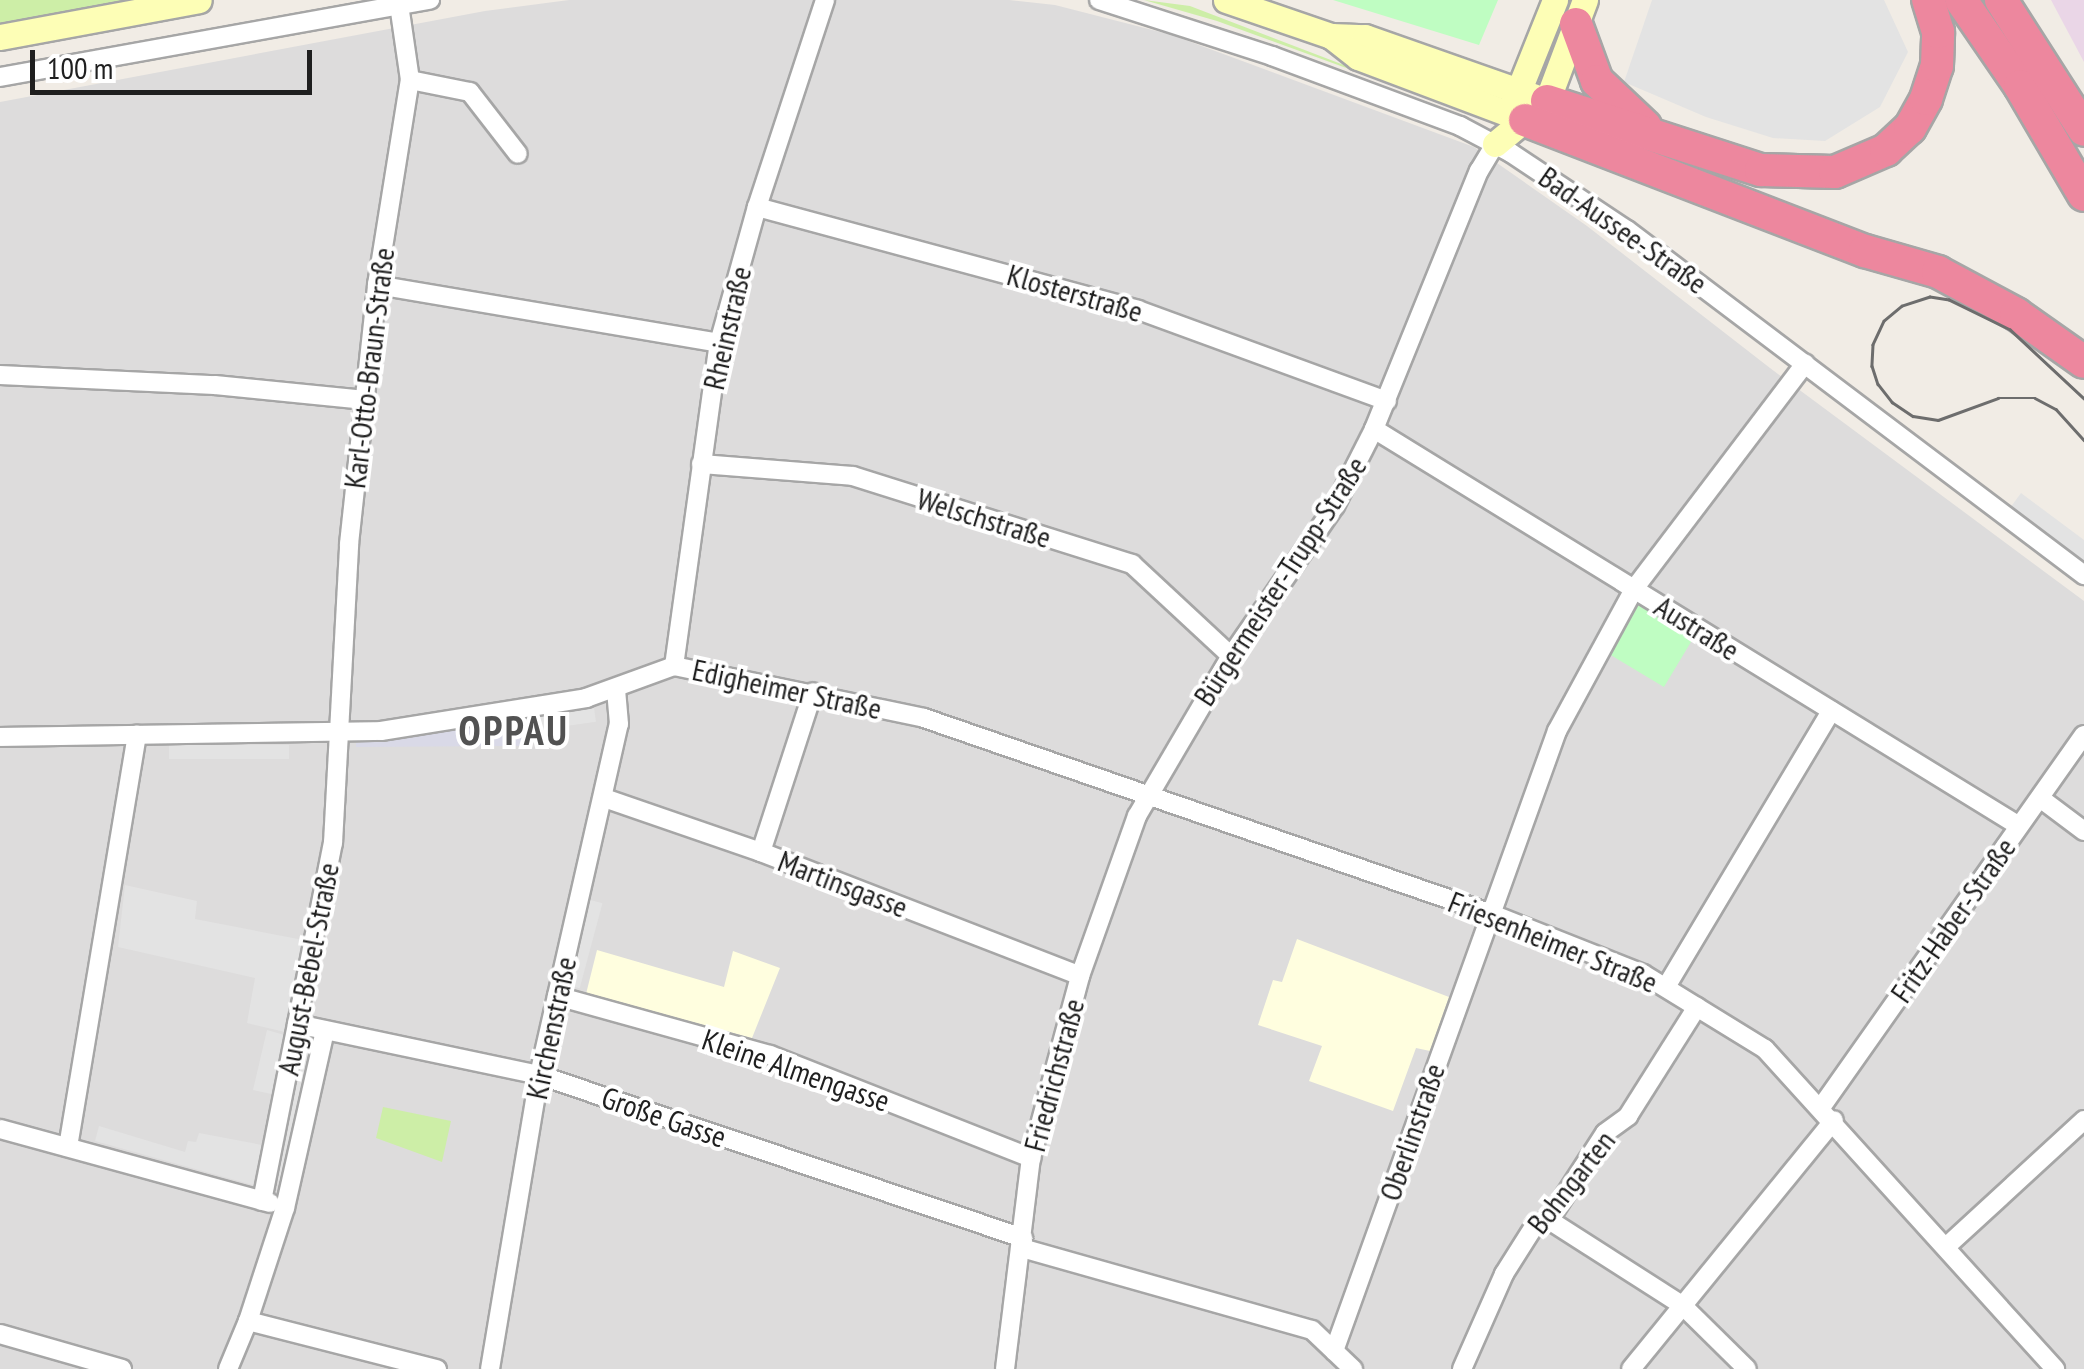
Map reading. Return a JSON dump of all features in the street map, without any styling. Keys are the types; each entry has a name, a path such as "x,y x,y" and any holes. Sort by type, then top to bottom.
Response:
{"highway":[{"path":"1525,106 1650,134 1761,170 1835,172 1868,161 1910,128 1926,99 1937,66 1938,32 1928,0"},
{"path":"1961,0 2020,86 2084,196"},
{"path":"2001,0 2084,130"},
{"path":"2028,0 2061,59 2065,95"},
{"path":"1572,8 1598,81 1650,134"},
{"path":"1525,106 1865,251 1938,272 2000,304 2084,362"}],"street":[{"path":"0,37 199,0"},
{"path":"0,77 430,0"},
{"name":"Rheinstraße","path":"674,666 719,343 757,207 825,0"},
{"name":"Bad-Aussee-Straße","path":"1099,0 1289,63 1460,126 1495,144 1576,192 2084,575"},
{"path":"1226,0 1331,36 1365,38 1525,106 1572,8"},
{"name":"Karl-Otto-Braun-Straße","path":"340,734 349,544 377,285 410,80 399,5"},
{"path":"410,80 470,92 518,154"},
{"name":"Bürgermeister-Trupp-Straße","path":"1150,793 1231,656 1334,506 1387,401 1479,171 1525,106"},
{"name":"Klosterstraße","path":"757,207 1138,310 1387,401"},
{"path":"377,285 719,343"},
{"name":"Oberlinstraße","path":"1334,1351 1346,1328 1489,913 1557,731 1634,589 1805,364"},
{"path":"0,376 214,385 365,400"},
{"name":"Austraße","path":"1374,429 2019,826"},
{"name":"Welschstraße","path":"700,464 852,476 1132,564 1231,656"},
{"name":"Edigheimer Straße","path":"0,737 340,734 586,698 674,666 924,718 1150,793"},
{"name":"Kirchenstraße","path":"490,1369 539,1075 618,724 616,689"},
{"path":"761,852 813,692"},
{"path":"1666,987 1831,711"},
{"name":"August-Bebel-Straße","path":"262,1201 332,843 340,734"},
{"name":"Fritz-Haber-Straße","path":"1631,1369 1828,1113 2084,734"},
{"path":"68,1147 137,735"},
{"name":"Friesenheimer Straße","path":"1150,793 1489,913 1666,987 1765,1048 1828,1113 2055,1369"},
{"name":"Friedrichstraße","path":"1006,1369 1031,1158 1080,976 1137,816 1150,793"},
{"name":"Martinsgasse","path":"604,798 761,852 1080,976"},
{"path":"2040,798 2084,831"},
{"name":"Kleine Almengasse","path":"557,996 770,1056 1031,1158"},
{"name":"Bohngarten","path":"1462,1369 1504,1274 1536,1224 1549,1220 1605,1132 1628,1116 1698,1006"},
{"name":"Große Gasse","path":"298,1024 539,1075 1022,1243 1312,1330 1353,1369"},
{"name":"August-Bebel-Straße","path":"228,1369 248,1322 284,1208 325,1030"},
{"path":"1947,1246 2084,1120"},
{"path":"0,1129 284,1208"},
{"path":"1549,1220 1682,1305 1747,1369"},
{"path":"248,1322 437,1369"},
{"path":"0,1334 122,1369"}],"shaded area":[{"path":"569,0 1009,0 1055,5 1172,35 1474,147 1587,226 1770,368 2084,601 2084,1369 0,1369 0,102 485,11"},
{"path":"1652,0 1884,0 1908,52 1880,107 1825,141 1773,138 1706,117 1624,82"},
{"path":"2051,0 2084,0 2084,62"},
{"path":"2021,493 2084,540 2084,562 2010,508"},
{"path":"594,708 596,722 521,732 519,719"},
{"path":"519,719 523,746 356,747 356,743"},
{"path":"169,745 289,745 289,759 169,759"},
{"path":"125,885 197,901 195,919 303,940 285,1032 247,1023 255,978 118,947"},
{"path":"587,899 602,903 580,988 564,984"},
{"path":"1297,939 1449,997 1430,1051 1416,1048 1393,1111 1309,1081 1322,1046 1258,1025 1273,980 1282,982"},
{"path":"597,950 724,987 733,951 780,968 752,1038 586,994"},
{"path":"267,1030 316,1044 288,1183 273,1180 290,1098 253,1090"},
{"path":"99,1126 185,1152 188,1141 196,1142 199,1133 262,1145 253,1185 95,1141"}],"green space":[{"path":"0,0 126,0 0,24"},
{"path":"1144,0 1190,6 1459,109 1217,21"},
{"path":"1333,0 1498,0 1479,45"},
{"path":"1634,599 1695,636 1664,687 1603,650"},
{"path":"383,1107 451,1121 442,1162 376,1138"}],"tram line":[{"path":"2084,399 2010,330 1949,300 1930,297 1902,306 1884,321 1873,345 1872,366 1878,384 1892,402 1913,416 1938,420 1998,398 2035,398 2056,409 2084,440"}],"district":[{"name":"OPPAU","path":"514,730"}]}
